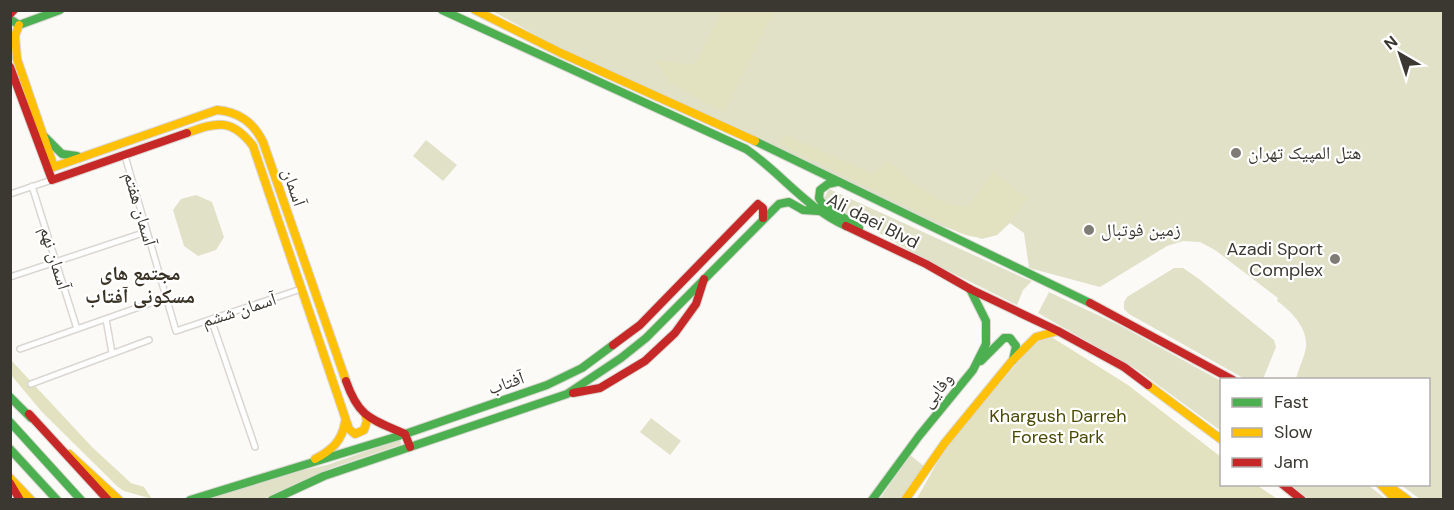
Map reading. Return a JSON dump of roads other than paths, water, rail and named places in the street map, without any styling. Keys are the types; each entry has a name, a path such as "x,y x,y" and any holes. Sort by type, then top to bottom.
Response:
{"main road":[{"path":"10,14 14,10"},
{"path":"52,180 44,136 17,59 15,36 19,25 60,10"},
{"name":"Ali daei Blvd","path":"442,10 746,149 764,161 804,200 834,222 926,264 970,289 1058,331 1124,367 1220,439"},
{"name":"Ali daei Blvd","path":"474,10 561,53 770,148 1029,275 1051,282 1075,297 1176,347 1230,378"},
{"path":"10,20 19,25"},
{"path":"10,67 51,168"},
{"name":"آسمان","path":"51,168 217,110 233,112 249,120 255,126 263,142 348,388 356,406 366,417"},
{"name":"آسمان","path":"52,180 219,123 244,135 256,152 345,421"},
{"path":"44,136 62,154 88,155"},
{"path":"837,182 828,184 820,190 819,198 822,203 881,243"},
{"name":"آفتاب","path":"272,500 324,476 566,395 646,338 779,204 789,202 803,210 818,211"},
{"name":"آفتاب","path":"190,500 405,434 547,385 582,368 640,326 758,204 764,211 763,218"},
{"path":"566,395 600,388 645,361 675,333 696,304 705,278"},
{"name":"وفایی","path":"872,500 919,436 973,370 986,344 987,328 983,313 970,289"},
{"path":"907,498 944,444 1012,361 1036,337 1058,331"},
{"path":"973,370 997,342 1004,338 1010,338 1016,346 1012,361"},
{"path":"10,391 32,418"},
{"path":"10,397 108,500"},
{"path":"345,421 349,429 358,433 366,427 366,417 405,434 410,447"},
{"path":"304,465 330,451 338,443 344,432 345,421"},
{"path":"10,422 81,500"},
{"path":"61,448 119,500"},
{"path":"10,449 57,500"},
{"path":"10,478 31,500"},
{"path":"10,483 20,500"},
{"path":"1284,486 1302,500"},
{"path":"1382,486 1396,500"},
{"path":"1389,486 1408,500"}],"street":[{"name":"آسمان هفتم","path":"125,156 176,331"},
{"path":"10,194 52,180"},
{"name":"آسمان نهم","path":"32,186 77,329"},
{"path":"10,277 146,232"},
{"name":"آسمان ششم","path":"176,331 301,289"},
{"path":"20,349 165,298"},
{"path":"106,319 112,353"},
{"path":"211,319 255,447"},
{"path":"31,384 149,340"}],"place":[{"name":"هتل المپیک تهران","path":"1236,153"},
{"name":"زمین فوتبال","path":"1089,230"},
{"name":"Azadi Sport Complex","path":"1335,259"}],"district":[{"name":"مجتمع های مسکونی آفتاب","path":"140,284"}],"park label":[{"name":"Khargush Darreh Forest Park","path":"1058,426"}]}
